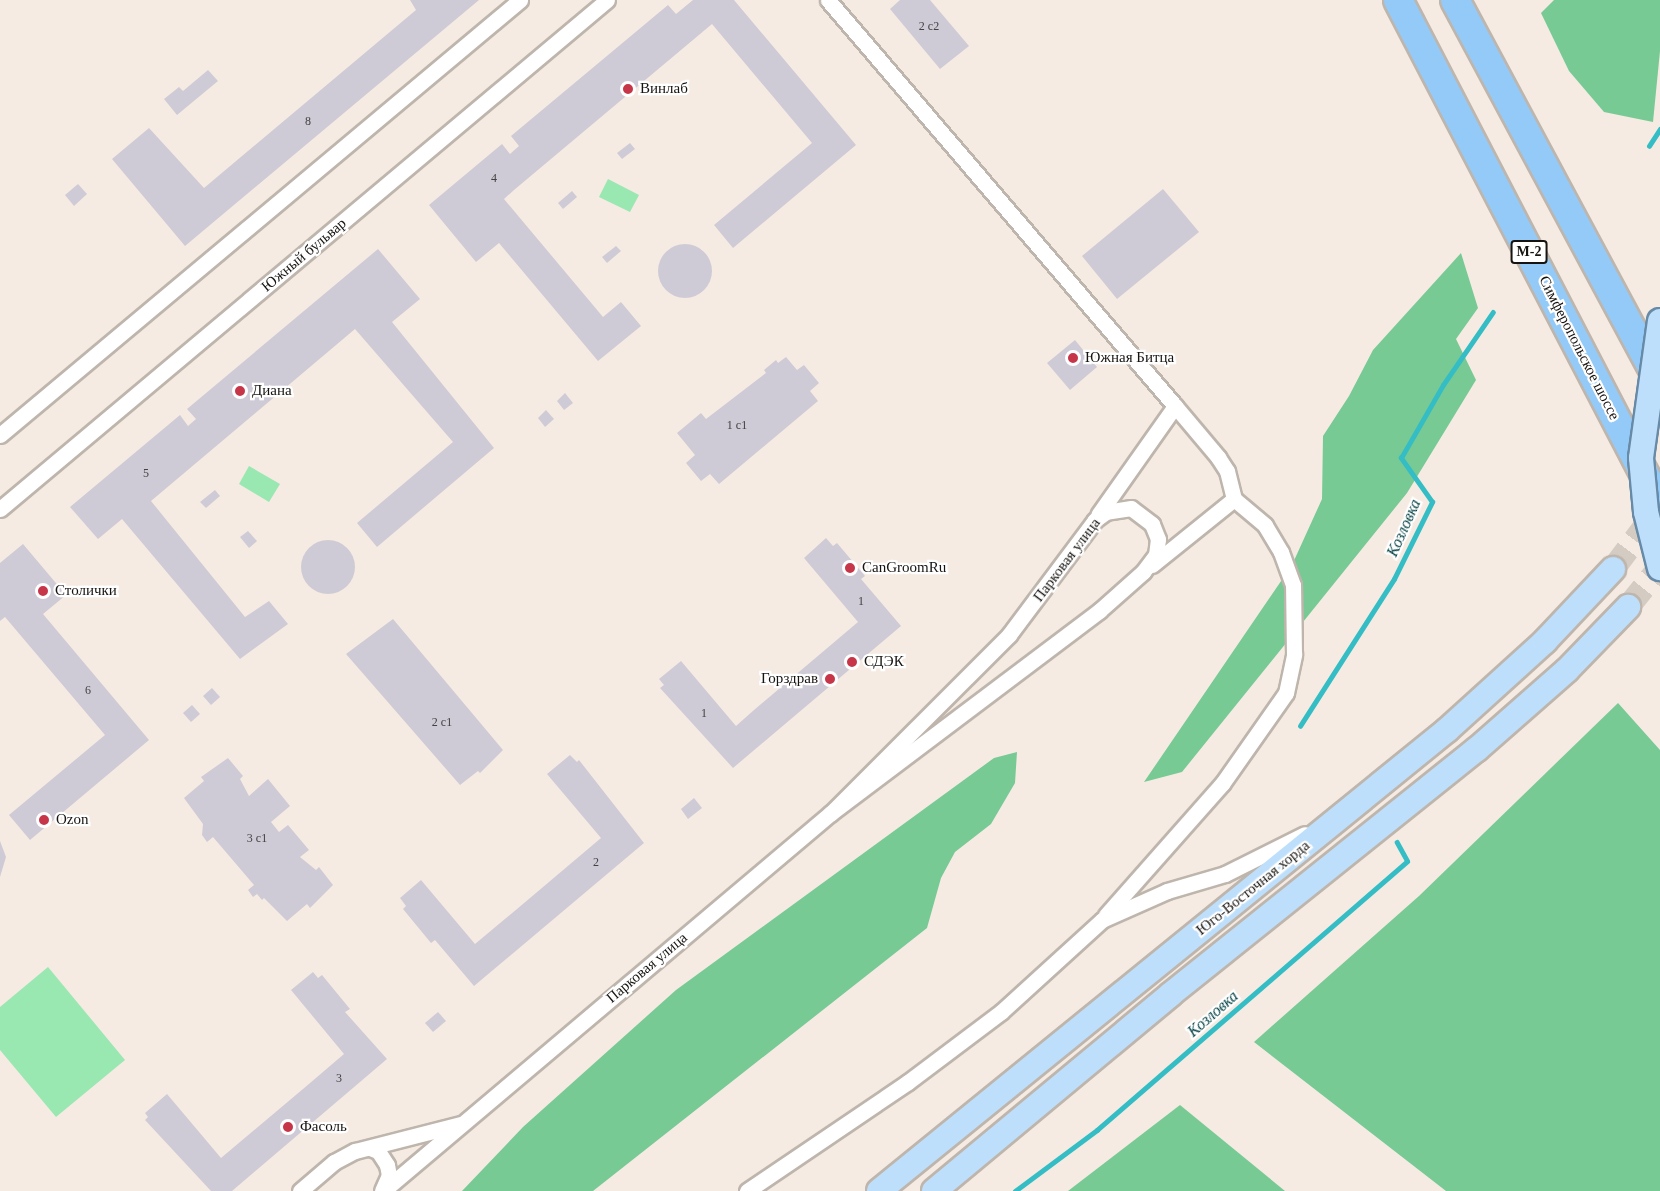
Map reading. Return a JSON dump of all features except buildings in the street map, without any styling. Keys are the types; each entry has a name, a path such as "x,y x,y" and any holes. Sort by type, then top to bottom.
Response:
{"highway":[{"name":"Симферопольское шоссе","path":"1398,0 1660,504"},
{"path":"1455,0 1660,384"}],"main road":[{"path":"1660,321 1641,458 1646,512 1660,568"},
{"name":"Юго-Восточная хорда","path":"879,1191 1399,770 1545,641 1613,569"},
{"path":"934,1191 1171,994 1476,750 1567,670 1628,608"}],"street":[{"path":"0,435 520,0"},
{"name":"Южный бульвар","path":"0,509 607,0"},
{"path":"747,1191 908,1082 1001,1012 1102,920 1222,784 1286,693 1294,654 1293,585 1281,552 1265,525 1234,499 1223,464 828,0"},
{"path":"1095,520 1175,406"},
{"path":"1143,572 1234,499"},
{"name":"Парковая улица","path":"383,1191 831,813 1030,667 1143,572 1156,555 1158,539 1152,524 1131,508 1106,512 1095,520 1009,635 831,813"},
{"path":"1102,920 1167,891 1225,874 1266,856 1310,831 1399,770"},
{"name":"Парковая улица","path":"300,1191 334,1162 370,1148 464,1124"},
{"path":"370,1148 378,1151 387,1165 389,1175 383,1191"}],"green space":[{"path":"1554,0 1660,0 1660,51 1653,122 1604,112 1569,71 1541,13"},
{"path":"608,179 639,195 630,212 599,197"},
{"path":"1461,253 1478,308 1456,339 1476,380 1407,493 1182,772 1144,782 1292,565 1322,499 1323,436 1349,396 1373,350"},
{"path":"249,466 280,484 269,502 239,484"},
{"path":"1618,703 1660,750 1660,1191 1446,1191 1254,1042 1419,896"},
{"path":"1017,752 1015,783 991,824 955,852 941,878 927,928 593,1191 462,1191 523,1127 676,990 994,758"},
{"path":"48,967 125,1060 56,1117 0,1050 0,1007"},
{"path":"1180,1105 1285,1191 1068,1191"}],"waterway":[{"name":"Козловка","path":"1649,146 1660,129"},
{"name":"Козловка","path":"1300,726 1394,579 1432,502 1401,458 1443,385 1493,312"},
{"name":"Козловка","path":"1015,1191 1097,1130 1407,861 1397,843"}],"tunnel":[{"path":"1613,569 1659,508"},
{"path":"1628,607 1660,567"}],"place":[{"name":"Винлаб","path":"628,89"},
{"name":"Южная Битца","path":"1073,358"},
{"name":"Диана","path":"240,391"},
{"name":"CanGroomRu","path":"850,568"},
{"name":"Столички","path":"43,591"},
{"name":"СДЭК","path":"852,662"},
{"name":"Горздрав","path":"830,679"},
{"name":"Ozon","path":"44,820"},
{"name":"Фасоль","path":"288,1127"}]}
